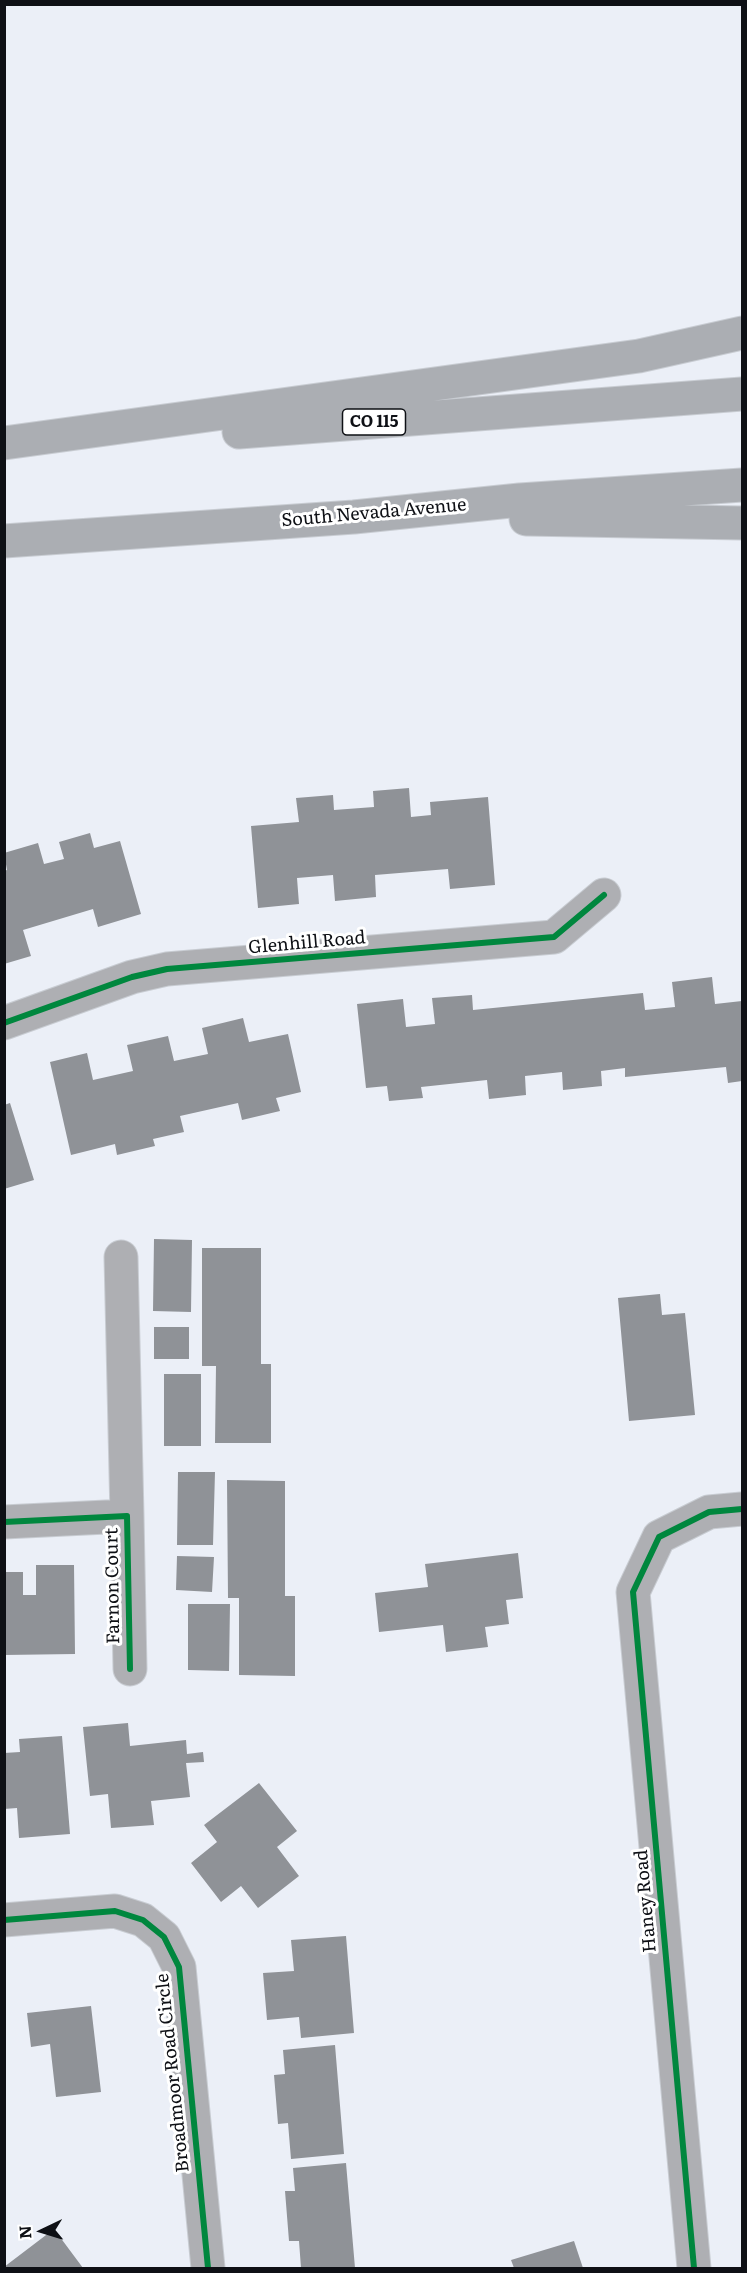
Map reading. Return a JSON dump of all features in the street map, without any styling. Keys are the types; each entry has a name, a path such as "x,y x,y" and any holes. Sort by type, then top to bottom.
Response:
{"highway":[{"path":"4,443 639,356 742,333"},
{"name":"CO 115","path":"4,450 742,394"},
{"name":"South Nevada Avenue","path":"4,541 354,517 520,500 742,485"},
{"path":"354,517 742,524"}],"street":[{"name":"Glenhill Road","path":"4,1023 132,977 167,969 554,938 604,895"},
{"name":"Farnon Court","path":"122,1257 130,1669"},
{"name":"Haney Road","path":"694,2268 633,1592 659,1537 709,1512 742,1509"},
{"name":"Farnon Court","path":"4,1522 127,1516"},
{"name":"Broadmoor Road Circle","path":"4,1920 115,1911 143,1920 164,1936 179,1967 208,2268"}],"building":[{"path":"409,788 411,817 431,815 430,802 488,797 495,885 450,889 448,869 375,875 376,897 335,901 333,875 297,878 299,904 258,908 251,826 299,822 296,798 333,795 334,810 374,807 373,791"},
{"path":"90,833 94,848 120,841 141,914 98,927 93,909 23,930 31,956 4,964 4,871 7,870 4,853 38,843 44,864 64,859 59,842"},
{"path":"712,977 715,1004 742,1001 742,1081 728,1083 726,1067 625,1077 625,1068 601,1071 602,1086 563,1090 562,1072 525,1076 526,1095 489,1099 487,1080 421,1087 423,1098 389,1101 387,1086 366,1088 357,1004 403,999 406,1027 435,1024 432,998 472,995 473,1010 643,993 645,1010 675,1007 672,982"},
{"path":"243,1018 249,1042 288,1034 301,1092 276,1098 280,1111 242,1120 238,1103 180,1116 184,1132 153,1139 155,1146 117,1155 115,1144 71,1155 50,1062 87,1053 93,1080 133,1071 127,1045 168,1036 174,1061 208,1054 202,1028"},
{"path":"10,1103 34,1180 4,1189 4,1105"},
{"path":"154,1239 192,1240 191,1312 153,1311"},
{"path":"202,1248 261,1248 261,1364 271,1364 271,1443 215,1443 216,1366 202,1366"},
{"path":"660,1294 662,1315 685,1313 695,1415 629,1421 618,1298"},
{"path":"154,1327 189,1327 189,1359 154,1359"},
{"path":"164,1374 201,1374 201,1446 164,1446"},
{"path":"178,1472 215,1472 213,1545 177,1545"},
{"path":"227,1480 285,1481 285,1596 295,1596 295,1676 239,1675 239,1598 228,1598"},
{"path":"518,1553 523,1598 506,1600 509,1624 485,1627 488,1647 446,1652 443,1625 379,1632 375,1593 428,1587 425,1564"},
{"path":"177,1556 214,1557 212,1592 176,1590"},
{"path":"36,1565 74,1565 75,1654 4,1655 4,1572 23,1572 23,1595 36,1595"},
{"path":"188,1604 230,1604 229,1671 188,1670"},
{"path":"128,1723 130,1746 186,1740 187,1754 203,1752 204,1762 186,1763 190,1797 151,1801 154,1825 111,1828 108,1794 90,1796 83,1727"},
{"path":"62,1736 70,1834 19,1838 17,1808 4,1809 4,1753 20,1752 19,1739"},
{"path":"259,1783 297,1831 277,1847 299,1876 258,1908 241,1886 221,1902 191,1863 217,1842 204,1825"},
{"path":"346,1936 354,2033 301,2038 299,2017 267,2020 263,1973 294,1971 291,1940"},
{"path":"91,2006 101,2092 56,2097 50,2044 31,2047 27,2013"},
{"path":"335,2045 344,2154 291,2159 288,2123 278,2124 274,2075 285,2074 283,2050"},
{"path":"346,2163 355,2268 301,2268 299,2241 289,2241 285,2191 295,2191 293,2168"},
{"path":"54,2229 83,2268 4,2268 4,2267"},
{"path":"574,2241 583,2268 514,2268 511,2260"}],"cycle path":[{"path":"4,1023 132,977 167,969 554,937 604,895"},
{"path":"694,2268 633,1592 659,1537 709,1512 742,1509"},
{"path":"4,1522 127,1516 130,1669"},
{"path":"4,1920 115,1911 143,1920 164,1937 179,1967 208,2268"}]}
